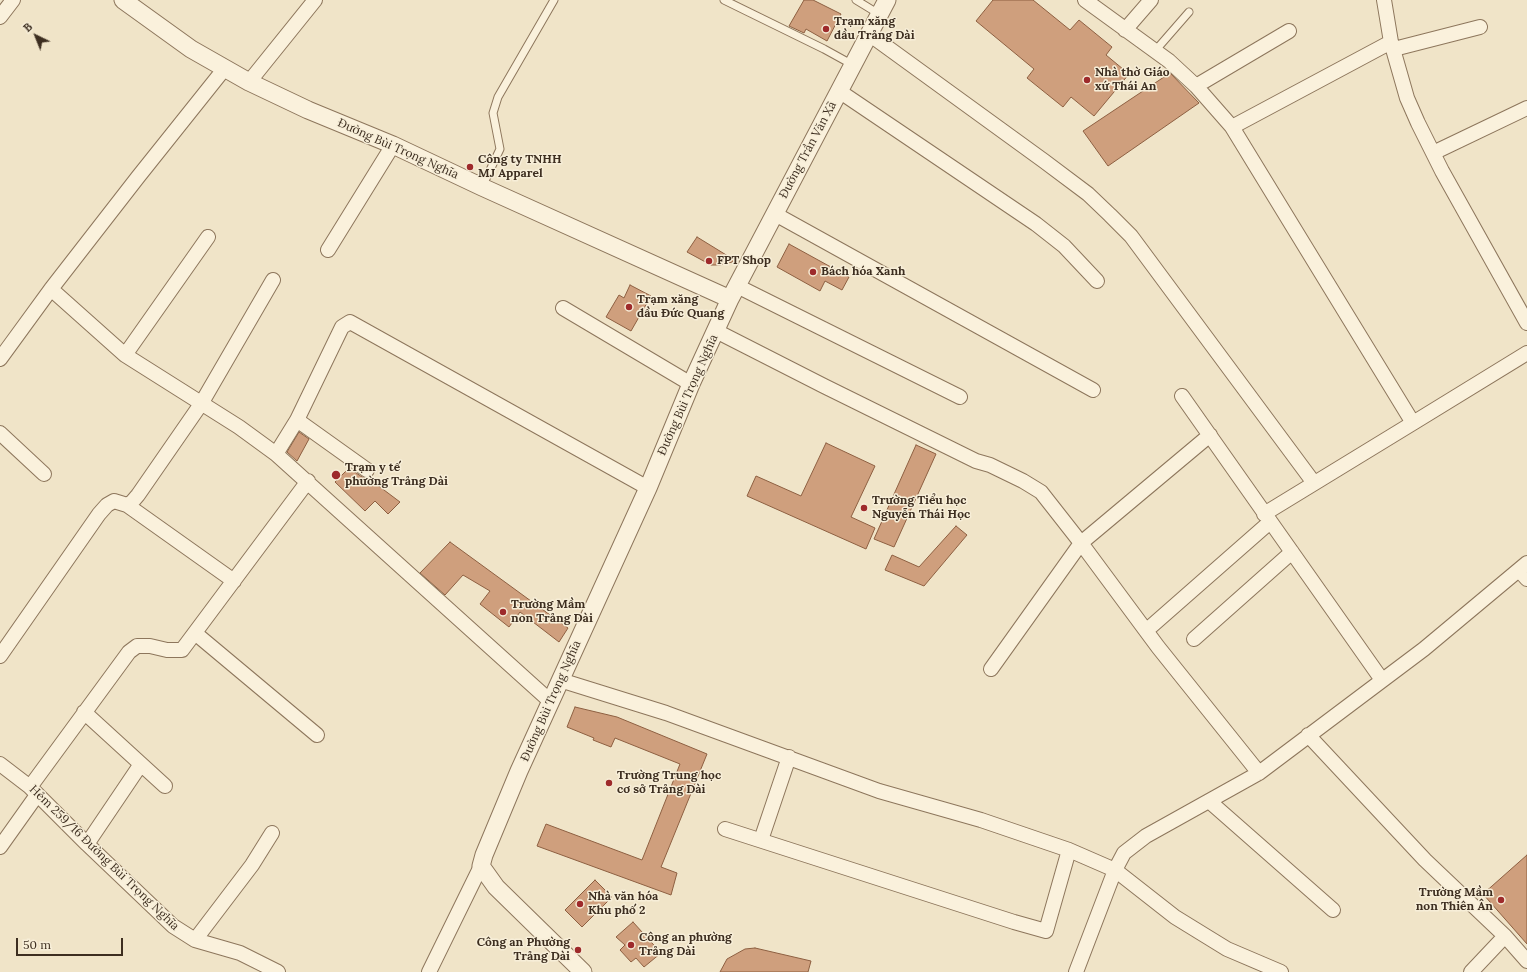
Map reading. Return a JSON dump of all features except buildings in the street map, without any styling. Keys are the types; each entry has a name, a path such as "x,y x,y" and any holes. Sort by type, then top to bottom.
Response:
{"street":[{"path":"0,18 12,0"},
{"name":"Đường Bùi Trọng Nghĩa","path":"123,0 191,49 249,82 308,110 393,145 482,187 733,292 691,384 648,488 550,700 492,834 481,866"},
{"path":"249,82 315,0"},
{"path":"1125,30 1151,0"},
{"path":"1384,0 1393,45 1407,98 1418,123 1442,171 1527,323"},
{"path":"1092,2 1125,30 1169,61 1196,86 1232,127 1413,423"},
{"name":"Đường Trần Văn Xã","path":"733,292 883,7"},
{"path":"1232,127 1393,45 1480,27"},
{"path":"1196,86 1289,31"},
{"path":"869,34 1088,194 1131,236 1314,483"},
{"path":"0,359 51,289 224,68"},
{"path":"839,91 1040,227 1064,246 1097,281"},
{"path":"1433,153 1527,108"},
{"path":"328,250 393,145"},
{"path":"775,214 1093,390"},
{"path":"125,355 208,237"},
{"path":"127,505 138,495 201,404 273,280"},
{"path":"51,289 125,355 239,427 276,454 308,481 550,700"},
{"path":"733,292 960,397"},
{"path":"563,308 691,384"},
{"path":"276,454 297,420 342,327 350,322 648,488"},
{"path":"716,331 969,457 1023,481 1041,492 1158,647 1259,773"},
{"path":"1146,630 1267,518 1314,483 1527,353"},
{"path":"1182,396 1382,680"},
{"path":"297,420 367,470"},
{"path":"0,433 44,474"},
{"path":"991,669 1081,543 1210,435"},
{"path":"0,847 33,791 84,712 129,652 137,646 150,646 168,650 182,650 308,481"},
{"path":"0,656 99,514 107,505 114,501 127,505 234,581"},
{"path":"1194,640 1292,552"},
{"path":"1076,972 1115,870 1124,853 1146,836 1259,773 1424,649 1524,570"},
{"path":"195,633 317,735"},
{"path":"560,680 666,713 879,791 981,820 1069,850 1115,870 1175,917 1227,949 1281,972"},
{"path":"84,712 165,786"},
{"path":"1308,735 1425,860 1505,936 1527,961"},
{"path":"761,840 789,757"},
{"name":"Hẻm 259/16 Đường Bùi Trọng Nghĩa","path":"0,764 33,791 172,926 195,940 240,953 278,972"},
{"path":"87,844 141,764"},
{"path":"1209,801 1333,910"},
{"path":"725,829 1046,931 1069,850"},
{"path":"195,940 252,865 272,833"},
{"path":"429,972 481,866 506,898 583,972"},
{"path":"1471,972 1505,936"}],"lane":[{"path":"482,187 500,149 493,113 498,97 554,0"},
{"path":"724,0 824,49 853,65"},
{"path":"856,0 883,7"},
{"path":"1155,51 1189,12"}],"place":[{"name":"Trạm xăng dầu Trảng Dài","path":"826,29"},
{"name":"Nhà thờ Giáo xứ Thái An","path":"1087,80"},
{"name":"Công ty TNHH MJ Apparel","path":"470,167"},
{"name":"FPT Shop","path":"709,261"},
{"name":"Bách hóa Xanh","path":"813,272"},
{"name":"Trạm xăng dầu Đức Quang","path":"629,307"},
{"name":"Trạm y tế phường Trảng Dài","path":"336,475"},
{"name":"Trường Tiểu học Nguyễn Thái Học","path":"864,508"},
{"name":"Trường Mầm non Trảng Dài","path":"503,612"},
{"name":"Trường Trung học cơ sở Trảng Dài","path":"609,783"},
{"name":"Trường Mầm non Thiên Ân","path":"1501,900"},
{"name":"Nhà văn hóa Khu phố 2","path":"580,904"},
{"name":"Công an phường Trảng Dài","path":"631,945"},
{"name":"Công an Phường Trảng Dài","path":"578,950"}]}
